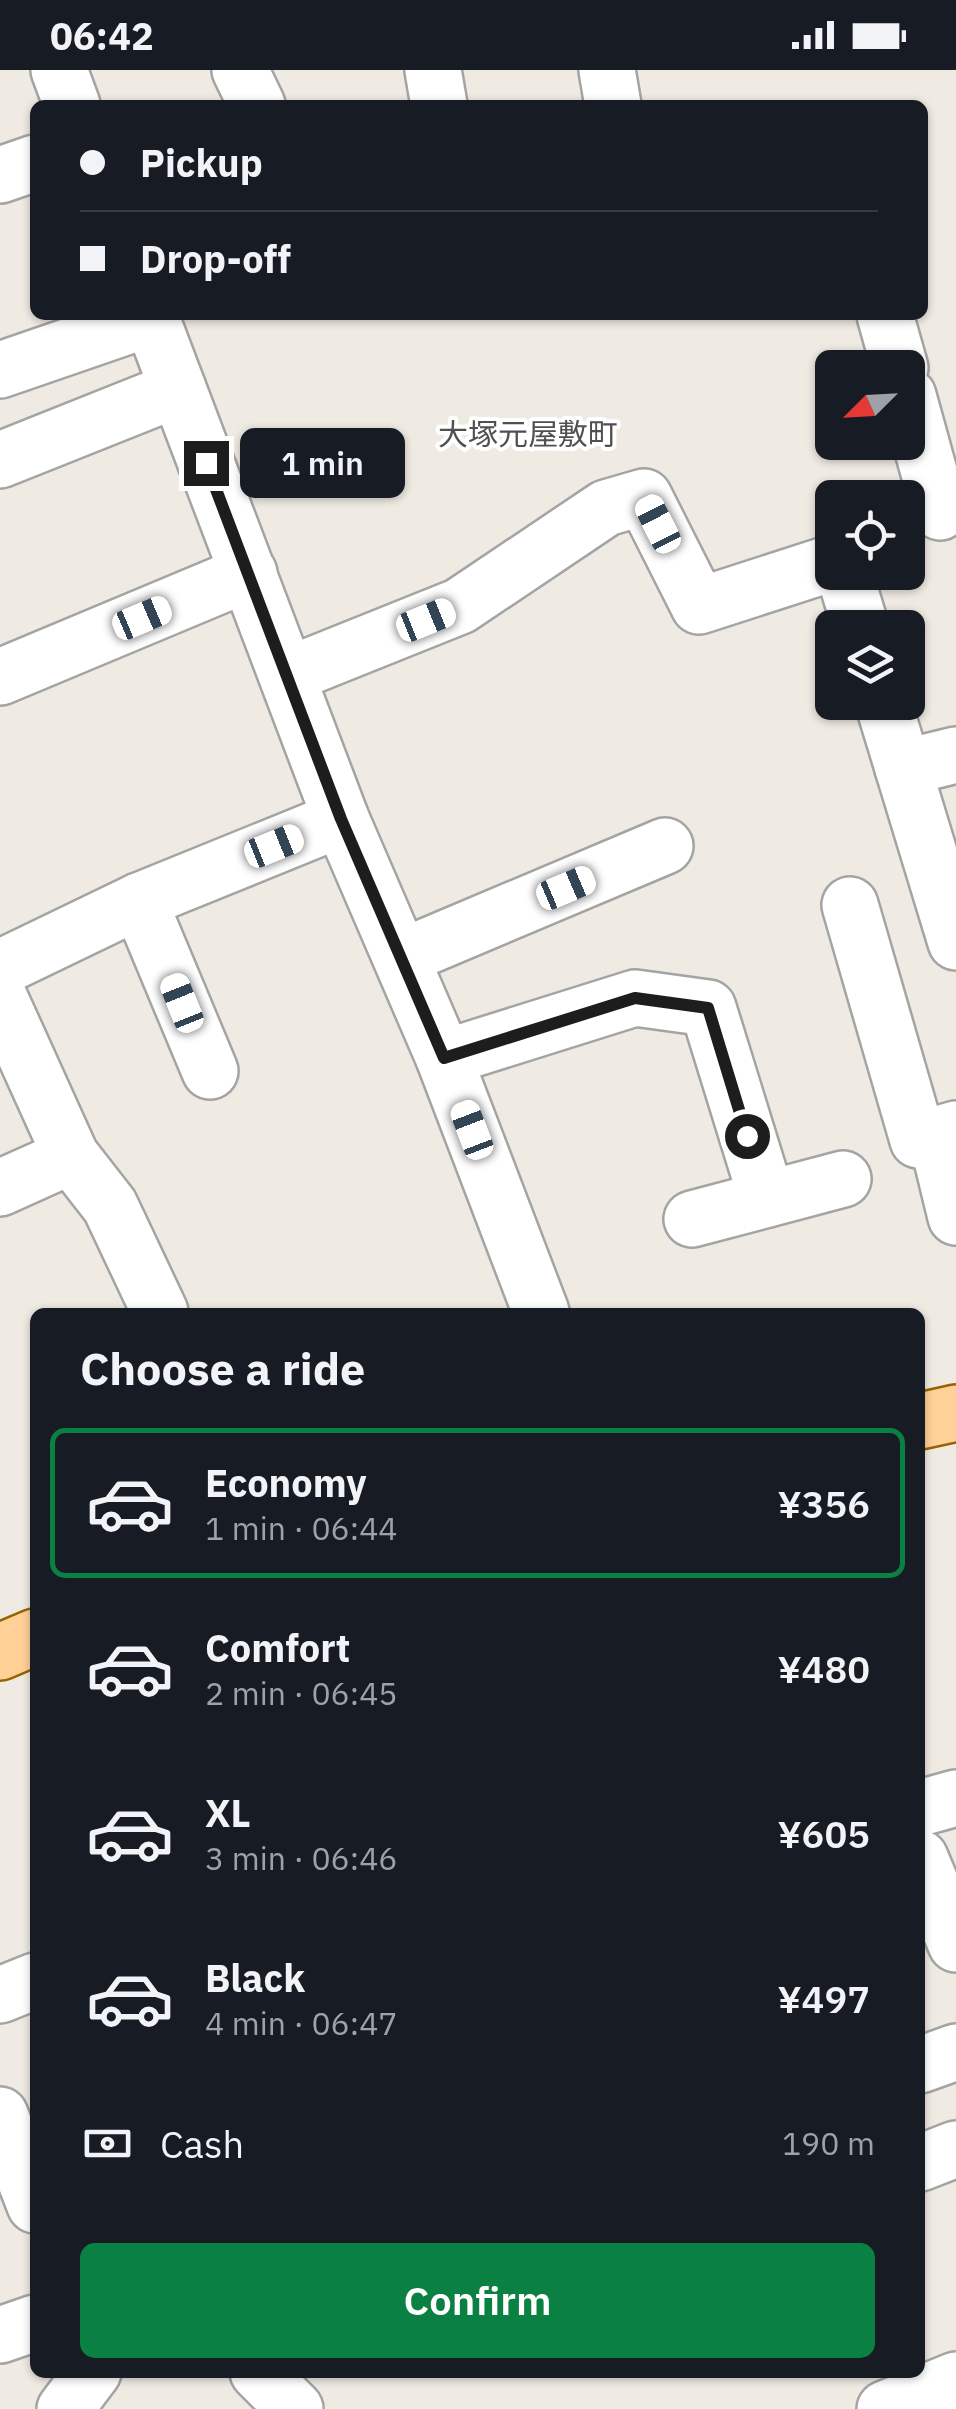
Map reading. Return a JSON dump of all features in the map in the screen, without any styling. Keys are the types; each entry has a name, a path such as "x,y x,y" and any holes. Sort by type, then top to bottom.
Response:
{"main road":[{"path":"925,1419 956,1413"},
{"path":"0,1652 30,1639"}],"street":[{"path":"59,70 70,100"},
{"path":"240,70 255,100"},
{"path":"434,70 438,100"},
{"path":"608,70 612,100"},
{"path":"0,175 30,165"},
{"path":"0,370 142,320"},
{"path":"152,320 341,819 444,1058 539,1308"},
{"path":"886,320 895,350"},
{"path":"0,460 178,389"},
{"path":"922,460 934,514"},
{"path":"288,674 460,606 606,508 644,496 699,606 815,568"},
{"path":"0,677 249,573"},
{"path":"888,720 956,942"},
{"path":"903,768 956,755"},
{"path":"0,968 140,901 341,819"},
{"path":"402,957 664,846"},
{"path":"140,901 210,1071"},
{"path":"850,905 918,1140 946,1132 956,1217"},
{"path":"0,998 71,1156 110,1206 158,1308"},
{"path":"444,1058 635,998 708,1008 767,1200"},
{"path":"0,1188 71,1156"},
{"path":"692,1220 843,1179"},
{"path":"925,1807 956,1798"},
{"path":"925,1870 956,1944"},
{"path":"0,1995 30,1983"},
{"path":"925,2064 956,2052"},
{"path":"0,2116 30,2193"},
{"path":"925,2161 956,2149"},
{"path":"0,2335 30,2326"},
{"path":"65,2409 88,2378"},
{"path":"264,2378 295,2409"}],"district":[{"name":"大塚元屋敷町","path":"528,435"}],"route":[{"path":"206,463 341,819 444,1058 635,998 708,1008 747,1136"}]}
